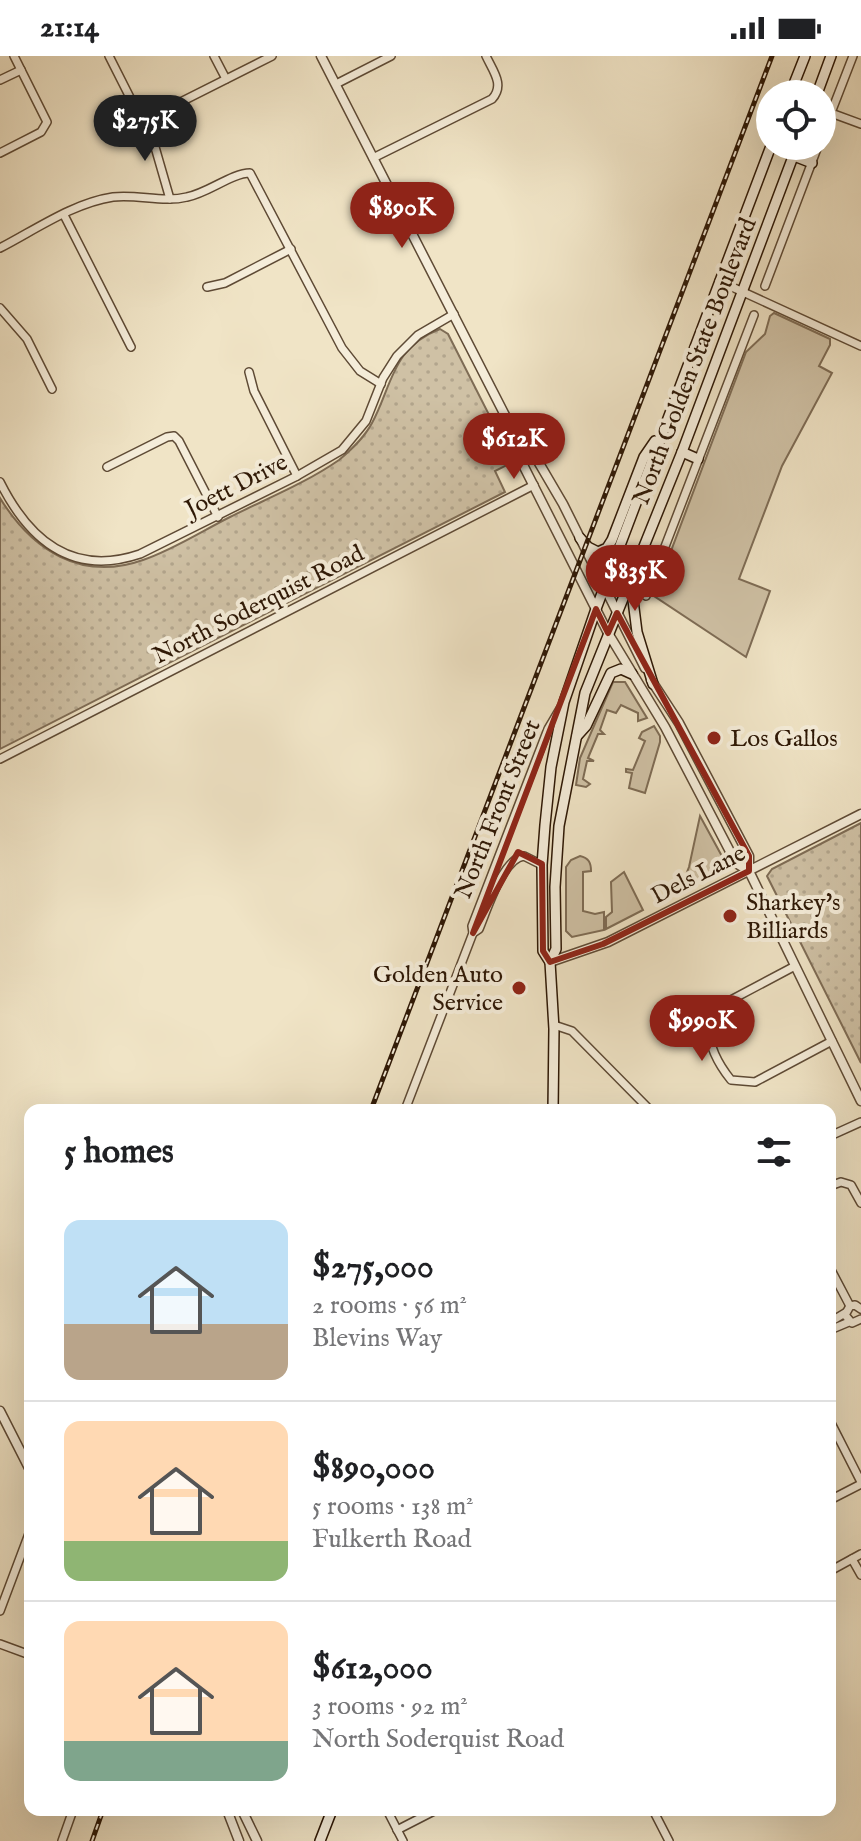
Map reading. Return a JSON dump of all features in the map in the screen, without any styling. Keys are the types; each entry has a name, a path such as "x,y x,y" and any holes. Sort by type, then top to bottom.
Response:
{"main road":[{"path":"796,80 805,56"},
{"path":"822,80 831,56"},
{"name":"North Golden State Boulevard","path":"550,962 543,951 542,865 548,794 564,702 596,609 766,160"},
{"name":"North Golden State Boulevard","path":"553,1104 554,1025 550,962 556,949 555,887 560,816 585,693 682,452 793,160"},
{"path":"808,160 812,163"},
{"path":"580,538 598,552 611,543 644,457 665,424"},
{"path":"682,452 698,459"},
{"path":"630,580 637,632 653,684"},
{"path":"577,736 586,726 611,673 621,669 632,674"},
{"path":"320,1841 330,1816"}],"street":[{"path":"0,153 41,132 46,126 46,117 14,56"},
{"path":"109,56 161,162 170,199"},
{"path":"214,56 226,79"},
{"path":"143,121 272,56"},
{"path":"321,56 512,429 512,443 608,633 665,727 736,863 749,871"},
{"path":"336,84 391,56"},
{"path":"373,158 492,99 498,90 497,79 486,56"},
{"path":"836,100 853,56"},
{"path":"0,80 21,70"},
{"path":"836,115 861,124"},
{"path":"765,286 813,160"},
{"path":"0,248 91,203 130,196 170,199 201,193 243,173 250,173 342,348 360,371 381,384"},
{"path":"64,215 131,347"},
{"path":"207,287 225,283 291,249"},
{"path":"719,281 861,346"},
{"path":"0,308 27,339 52,389"},
{"name":"Joett Drive","path":"0,482 19,517 34,534 64,552 91,560 112,560 140,554 337,454 356,437 369,417 381,384 393,361 407,344 454,314"},
{"path":"646,596 754,315"},
{"path":"249,372 254,391 297,476"},
{"path":"512,429 522,434 580,538 653,684 679,723 743,844 749,856 749,871 861,1101"},
{"path":"107,467 174,436 218,517"},
{"name":"North Soderquist Road","path":"0,759 534,485"},
{"name":"North Front Street","path":"407,1104 548,729 564,702"},
{"name":"Dels Lane","path":"550,962 603,944 861,814"},
{"name":"North Front Street","path":"473,933 479,929 513,860 524,856 542,865"},
{"path":"795,966 714,1009 709,1020 714,1054 731,1080 755,1082 832,1041"},
{"path":"554,1025 570,1029 644,1104"},
{"path":"836,1133 861,1122"},
{"path":"836,1184 851,1185 861,1203"},
{"path":"836,1282 847,1309 857,1323 836,1328"},
{"path":"836,1317 855,1305 861,1309"},
{"path":"1,1418 24,1459"},
{"path":"836,1433 861,1483 836,1497"},
{"path":"0,1611 24,1547"},
{"path":"836,1568 861,1554"},
{"path":"852,1559 861,1575"},
{"path":"0,1644 24,1653"},
{"path":"62,1841 71,1816"},
{"path":"229,1816 239,1841"},
{"path":"245,1816 257,1841"},
{"path":"390,1816 403,1841"},
{"path":"397,1830 424,1816"},
{"path":"656,1816 669,1841"}],"highlighted area":[{"path":"596,609 608,633 617,613 749,856 749,871 603,944 550,962 543,951 542,864 518,852 473,933"}],"shaded area":[{"path":"774,313 830,339 819,366 832,373 782,466 739,579 770,591 746,657 654,596 746,352 765,334 770,316"},
{"path":"440,329 448,334 513,462 495,471 505,492 0,749 0,498 27,533 60,557 99,567 120,566 154,556 300,483 339,460 369,428 403,357 412,346"},
{"path":"613,682 625,682 647,718 638,721 638,713 621,705 616,713 607,710 600,730 604,734 598,734 588,758 594,761 587,761 583,779 590,784 586,787 576,785 580,758"},
{"path":"654,726 660,742 645,793 629,788 632,773 626,772 626,769 633,770 645,741 639,738 642,732"},
{"path":"700,816 724,860 722,870 694,884 685,877"},
{"path":"861,823 861,1063 767,876 772,869"},
{"path":"580,856 590,863 591,868 591,871 583,872 583,911 595,914 604,912 604,930 572,937 566,931 566,867 571,860"},
{"path":"624,872 643,910 606,929 606,917 612,912 611,882"}],"railway":[{"path":"373,1104 772,56"},
{"path":"92,1841 101,1816"}],"place":[{"name":"Los Gallos","path":"714,738"},
{"name":"Sharkey's Billiards","path":"730,916"},
{"name":"Golden Auto Service","path":"519,988"}]}
